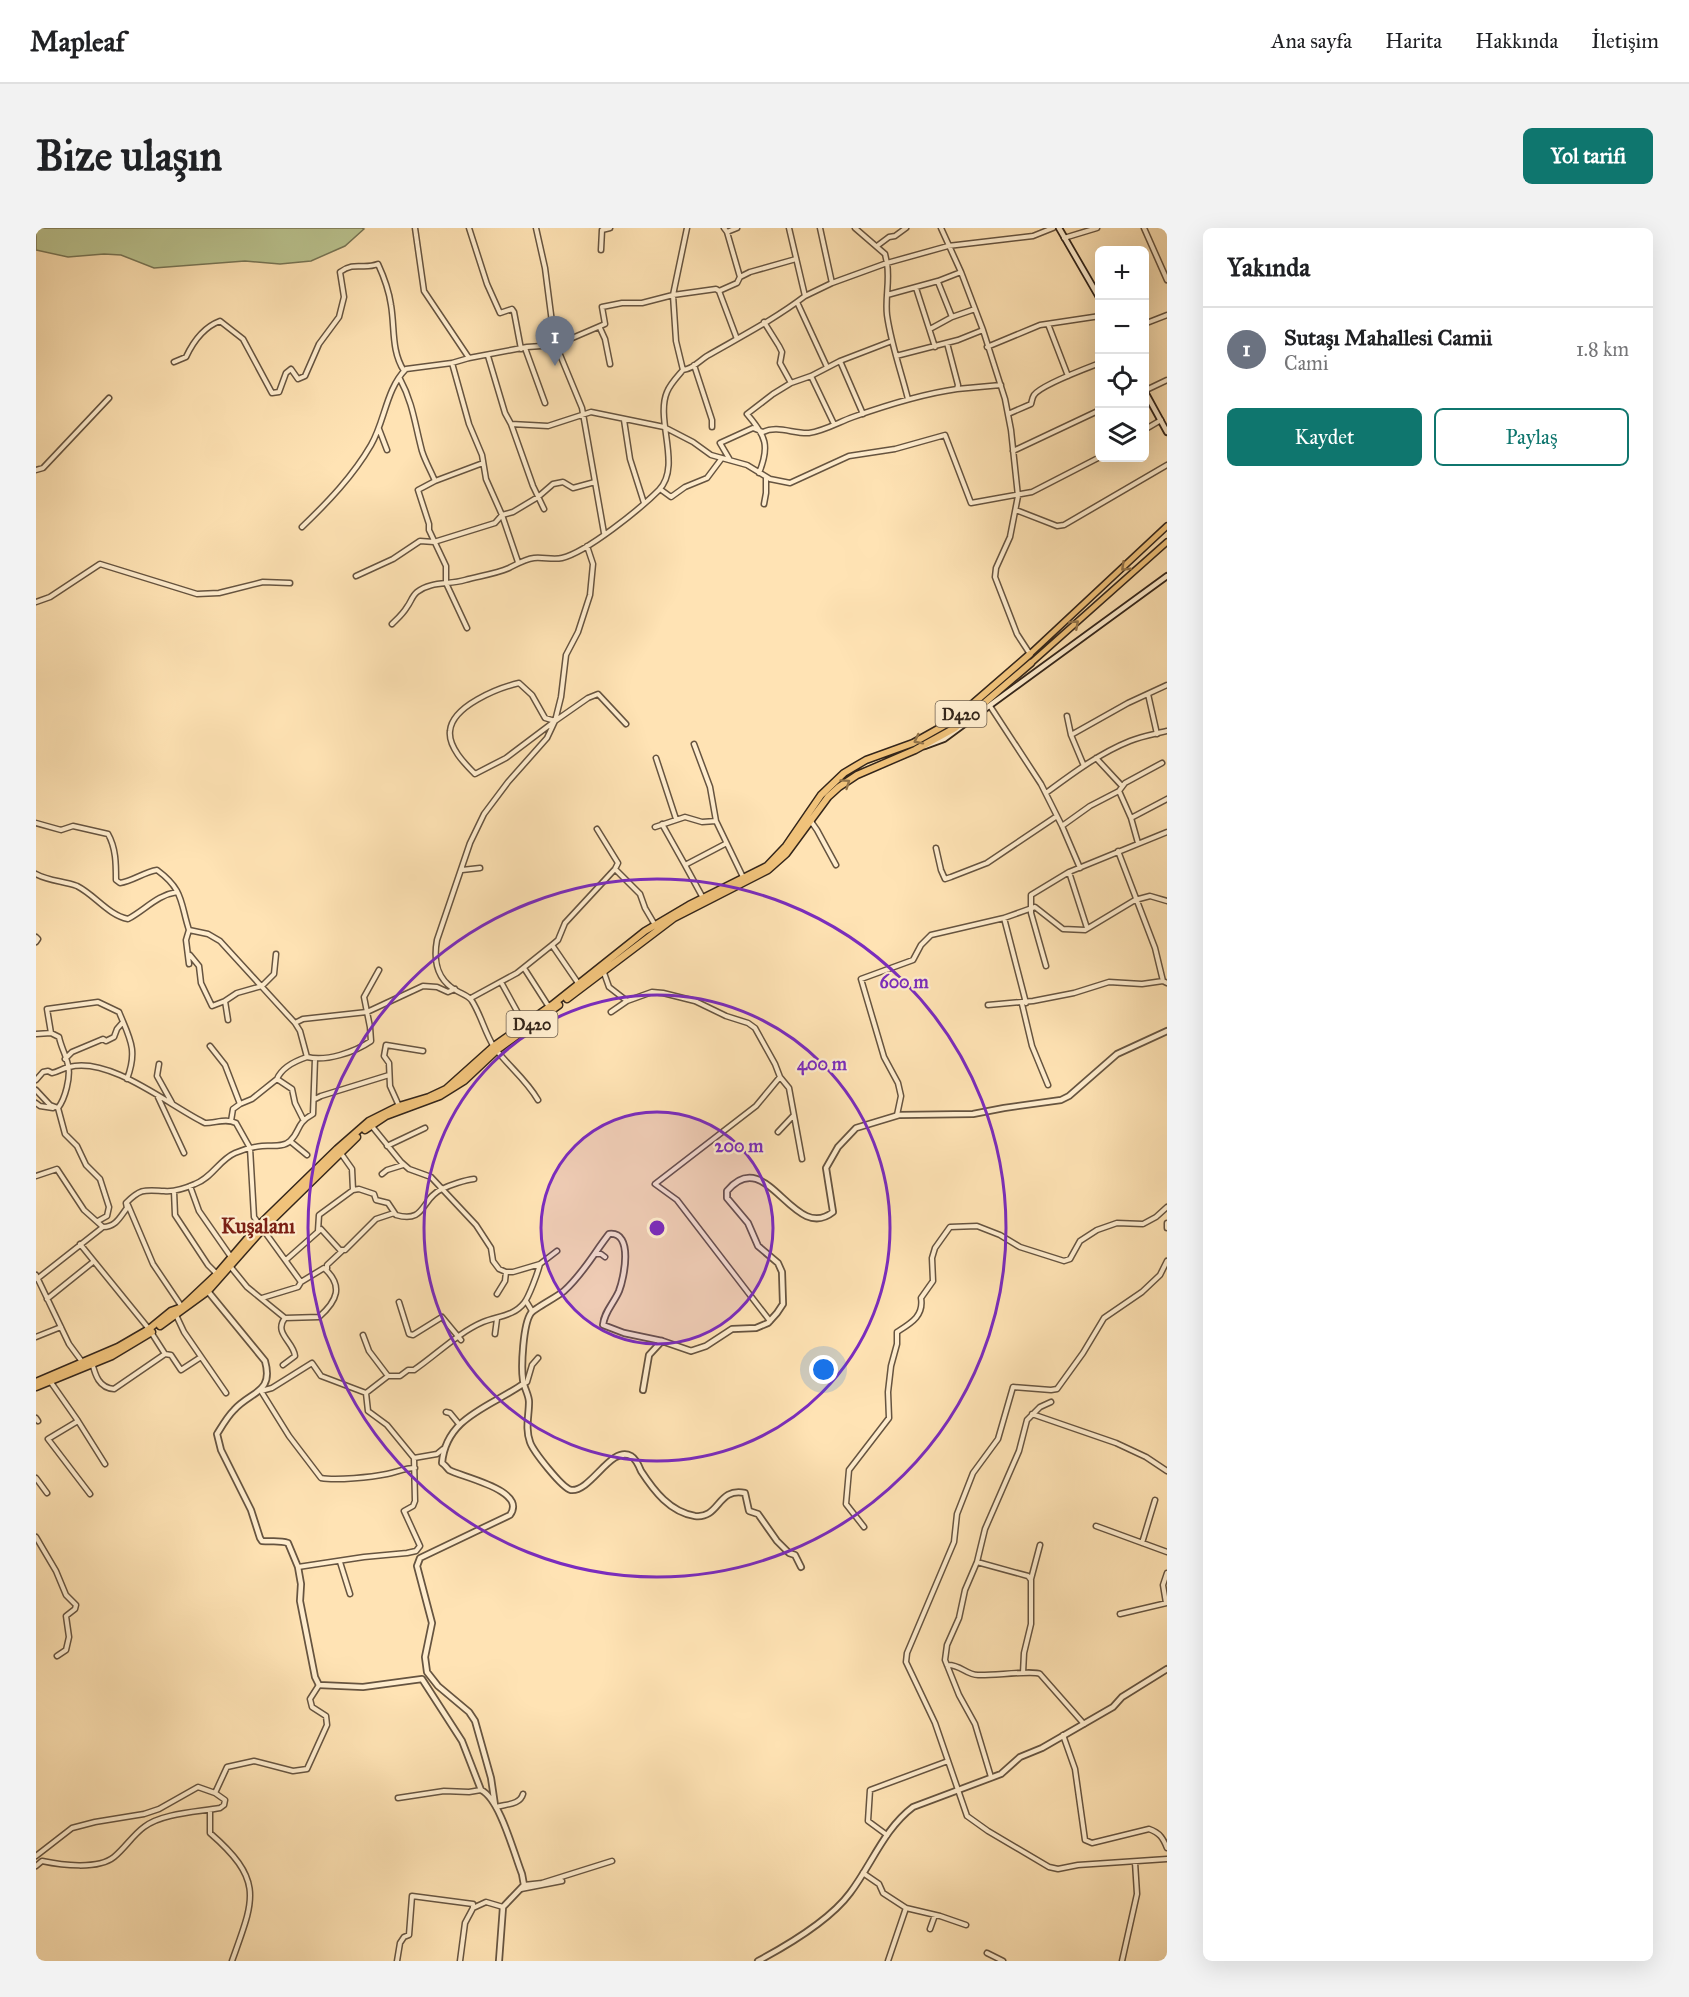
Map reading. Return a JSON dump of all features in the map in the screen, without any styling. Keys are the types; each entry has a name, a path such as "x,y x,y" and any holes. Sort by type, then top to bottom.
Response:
{"highway":[{"name":"D420","path":"173,1312 188,1308 260,1227 370,1123 399,1106 446,1089 524,1024 655,925 767,866 777,858 821,795 844,772 866,760 913,743 954,720 1030,654"},
{"name":"D420","path":"370,1123 440,1096 464,1081 496,1048 546,1015 674,918 768,870 786,854 828,797 848,780 941,736 969,717 1031,663"},
{"name":"D420","path":"36,1382 92,1362 150,1331 206,1289 229,1262"},
{"name":"D420","path":"36,1387 83,1363 92,1362"}],"main road":[{"path":"1030,654 1167,526"},
{"name":"D420","path":"1031,663 1167,542"}],"street":[{"path":"415,228 424,291 469,358"},
{"path":"469,228 487,284 500,313 512,309 514,312 523,349 545,402"},
{"path":"536,228 545,268 556,345 583,414 604,534"},
{"path":"601,250 602,230 610,228"},
{"path":"683,370 676,341 673,295 687,228"},
{"path":"737,228 726,230 740,277"},
{"path":"789,228 805,296"},
{"path":"820,228 832,283"},
{"path":"855,228 885,254 889,277 887,315 908,399"},
{"path":"862,233 866,228"},
{"path":"877,246 906,228"},
{"path":"941,228 983,330 1008,414 1018,496 1010,537 996,568 995,577 1017,634 1030,654"},
{"path":"392,624 407,608 417,592 427,587 462,581 509,568 518,562 534,558 562,558 587,546 604,534 660,489 668,463 663,407 666,393 683,370 690,369 805,296 832,283 887,263 948,246 1033,236 1053,228"},
{"path":"1059,228 1095,291"},
{"path":"1064,238 1097,228"},
{"path":"1144,228 1167,280"},
{"path":"302,527 348,479 370,446 379,429 388,399 406,369 556,345 605,324 602,307 622,303 642,303 673,295 716,289 719,291 737,283 740,277 750,272 796,259"},
{"path":"174,362 186,357 193,342 220,321 243,339 272,393 279,392 286,373 291,369 298,379 305,376 319,344 339,317 344,297 340,272 349,266 370,267 380,263 391,306 394,348 404,371"},
{"path":"887,295 916,288 961,272"},
{"path":"938,281 952,317"},
{"path":"916,288 935,346"},
{"path":"719,291 737,339"},
{"path":"797,302 827,367"},
{"path":"930,329 952,317 975,309"},
{"path":"1149,322 1167,315"},
{"path":"987,347 1032,328 1095,317"},
{"path":"764,322 782,352 780,363 791,383"},
{"path":"1048,324 1068,376"},
{"path":"600,328 610,364"},
{"path":"896,356 947,343 983,330"},
{"path":"759,473 765,458 766,446 763,432 747,414 791,383 892,341"},
{"path":"947,343 958,384 957,389"},
{"path":"488,356 505,413 544,508"},
{"path":"840,361 863,414"},
{"path":"452,363 469,424 482,455 486,479 502,515 518,562"},
{"path":"694,365 712,420 712,427"},
{"path":"1008,414 1030,404 1035,394 1068,376 1095,365"},
{"path":"811,376 835,424"},
{"path":"400,378 409,395 422,451 435,481"},
{"path":"1149,388 1167,380"},
{"path":"730,460 720,443 753,428 763,432 777,429 807,433 908,399 957,389 1001,385"},
{"path":"36,470 43,468 109,398"},
{"path":"1149,398 1167,432"},
{"path":"511,424 548,426 591,412 664,427 693,442 711,455 747,465 765,477 790,483 849,456 895,449 945,435 971,503 1032,492 1095,460"},
{"path":"1013,451 1095,412"},
{"path":"624,420 630,459 644,502"},
{"path":"1149,427 1161,420"},
{"path":"379,429 387,450"},
{"path":"660,489 671,497 685,487 707,478 722,459"},
{"path":"467,628 446,583 446,566 434,542 417,490 483,463"},
{"path":"1016,510 1057,526 1064,525 1167,465"},
{"path":"764,504 767,487 765,477"},
{"path":"356,576 393,559 420,541 434,542 495,523 502,515 513,512 538,497 553,484 563,482 573,488 595,482"},
{"path":"538,1100 523,1077 496,1048 471,999 455,990 441,977 437,968 435,950 470,843 484,814 508,782 547,738 555,721 561,697 566,655 578,632 590,596 593,564 587,546"},
{"path":"36,602 50,597 100,564 197,594 219,592 263,582 290,583"},
{"path":"923,746 933,745 944,739 1167,576"},
{"path":"555,721 545,718 532,695 519,683 503,687 473,703 453,720 449,733 454,748 475,774 506,759 555,721 588,698 598,694 626,724"},
{"path":"1071,735 1167,685"},
{"path":"1148,694 1157,734"},
{"path":"990,706 1046,793 1080,868"},
{"path":"1068,717 1075,749 1084,766"},
{"path":"1046,793 1096,758 1134,739 1167,731"},
{"path":"694,744 711,787 716,822 743,878"},
{"path":"656,758 676,819"},
{"path":"1096,758 1122,786"},
{"path":"1062,825 1162,763"},
{"path":"1119,791 1131,818 1138,843"},
{"path":"1131,818 1167,799"},
{"path":"936,848 940,870 945,879 987,863 1057,816"},
{"path":"656,827 685,817 702,822 716,822"},
{"path":"810,820 836,865"},
{"path":"36,823 61,830 73,826 108,834 112,842 116,864 116,880 120,883 130,882 150,871 157,870 168,879 178,892 185,908 189,930 186,940 189,964"},
{"path":"662,824 703,898"},
{"path":"471,999 524,968 552,945 558,939 565,924 615,869 618,863 597,829"},
{"path":"1046,966 1030,909 1030,895 1069,872 1167,832"},
{"path":"685,865 725,844"},
{"path":"988,1005 1024,1003 1074,993 1109,982 1142,984 1165,982 1155,948 1118,851"},
{"path":"462,870 480,868"},
{"path":"615,869 640,894 655,925"},
{"path":"1069,872 1088,928"},
{"path":"36,874 44,879 76,886 119,917 128,919 168,894 178,892"},
{"path":"897,1115 901,1096 898,1083 884,1057 861,979 913,960 921,945 932,935 1004,918 1035,907 1063,929 1088,928 1137,899 1150,896 1167,901"},
{"path":"1004,918 1032,1046 1047,1086"},
{"path":"189,930 208,934 220,941 262,986 295,1023 300,1031 307,1057"},
{"path":"36,936 38,939 36,942"},
{"path":"552,945 578,984"},
{"path":"189,955 199,966 201,983 212,1005 225,1001 232,995 262,986 274,974 276,954"},
{"path":"524,968 549,1007"},
{"path":"231,1120 233,1109 252,1099 277,1079 280,1071 297,1060 339,1055 364,1046 370,1041 370,1027 364,997 379,970"},
{"path":"603,970 609,987 627,1000"},
{"path":"501,982 524,1024"},
{"path":"295,1023 311,1018 367,1012 423,986 437,987 448,992 455,990"},
{"path":"611,1012 627,1000 652,992 695,1001 726,1016 748,1023 760,1033 780,1077 789,1088 802,1159"},
{"path":"225,1001 228,1020"},
{"path":"51,1033 47,1009 98,1002 119,1012 133,1049 127,1079"},
{"path":"65,1059 72,1052 114,1037 123,1022"},
{"path":"801,1567 795,1555 789,1553 777,1541 758,1514 749,1511 745,1493 737,1491 728,1493 714,1510 706,1515 689,1514 666,1503 652,1488 634,1459 629,1455 613,1459 589,1480 574,1489 568,1489 547,1468 530,1445 526,1425 529,1400 523,1384 524,1339 527,1321 532,1311 563,1292 596,1254 599,1246 609,1234 619,1236 623,1242 625,1264 620,1289 604,1317 603,1325 691,1351 706,1346 732,1329 756,1328 770,1321 783,1304 782,1272 778,1263 758,1246 748,1223 727,1198 727,1191 733,1184 756,1179 766,1183 797,1213 806,1217 828,1216 833,1212 826,1168 832,1156 856,1128 910,1113 973,1114 1004,1107 1060,1100 1069,1096 1116,1054 1149,1037 1167,1031"},
{"path":"36,1034 51,1033 59,1036 69,1066 63,1100 56,1108"},
{"path":"399,1106 390,1086 389,1063 384,1056 386,1045 423,1050"},
{"path":"210,1046 225,1065 240,1104"},
{"path":"83,1363 69,1344 36,1278 104,1227 115,1223 127,1208 126,1203 134,1195 148,1189 174,1191 190,1186 207,1179 234,1154 250,1148 278,1145 290,1141 303,1119 313,1114 315,1059"},
{"path":"159,1064 157,1076 172,1103"},
{"path":"36,1080 43,1072 57,1073 69,1066 92,1066 127,1079 205,1123 231,1120 240,1128 250,1148 254,1217 301,1282"},
{"path":"523,1071 523,1077"},
{"path":"314,1100 389,1075"},
{"path":"770,1321 677,1200 655,1184 756,1106 780,1077"},
{"path":"277,1079 292,1089 295,1103 303,1119"},
{"path":"36,1090 56,1108 65,1134 77,1146 86,1165 100,1179 108,1211 104,1218 98,1221"},
{"path":"158,1095 184,1153"},
{"path":"36,1102 40,1106 56,1108"},
{"path":"778,1132 793,1116"},
{"path":"370,1123 404,1165 430,1177 476,1226 491,1248 493,1261 499,1269 513,1272 540,1264 557,1251"},
{"path":"387,1146 425,1128"},
{"path":"290,1141 308,1155"},
{"path":"339,1151 352,1169 353,1190"},
{"path":"382,1174 387,1170 404,1165"},
{"path":"36,1176 57,1169 84,1210 104,1227"},
{"path":"318,1231 319,1215 353,1190 359,1189 374,1194 376,1200 388,1203 396,1215 411,1218 441,1189 474,1179"},
{"path":"190,1186 200,1210 229,1262 247,1287 285,1318"},
{"path":"174,1191 175,1215 217,1274"},
{"path":"126,1203 137,1223 153,1264 182,1307"},
{"path":"864,1527 846,1504 849,1470 889,1418 888,1392 897,1332 920,1315 923,1306 921,1298 933,1281 932,1258 935,1248 950,1227 977,1226 1000,1235 1020,1247 1064,1261 1070,1259 1080,1241 1097,1230 1117,1223 1143,1224 1156,1217 1167,1207"},
{"path":"283,1365 295,1356 295,1350 282,1329 285,1318 319,1317 336,1297 338,1291 327,1265 342,1250 352,1244 376,1218 394,1213"},
{"path":"1167,1223 1167,1228"},
{"path":"286,1260 321,1229 333,1244 342,1250"},
{"path":"80,1244 150,1331 165,1354"},
{"path":"596,1254 605,1257"},
{"path":"1167,1261 1160,1275 1142,1292 1104,1318 1058,1389 1013,1387 998,1438 973,1473 957,1514 954,1542 906,1662 935,1723 967,1816 1049,1867 1058,1869 1078,1865 1167,1859"},
{"path":"47,1299 93,1262"},
{"path":"366,1393 388,1376 400,1376 408,1370 414,1370 482,1323 516,1310 526,1301 540,1264"},
{"path":"262,1298 298,1287 313,1273 327,1269"},
{"path":"497,1294 505,1281 506,1272"},
{"path":"206,1289 265,1361 268,1374 261,1391"},
{"path":"526,1301 532,1311"},
{"path":"399,1302 410,1334 419,1333 442,1317 459,1339"},
{"path":"173,1312 226,1393"},
{"path":"495,1334 497,1319"},
{"path":"36,1337 61,1327"},
{"path":"363,1335 369,1352 388,1376"},
{"path":"643,1390 649,1355 662,1341"},
{"path":"92,1362 97,1381 109,1389 114,1389 165,1354 171,1355 181,1370 201,1357"},
{"path":"414,1458 437,1454 443,1449 459,1424 527,1382 532,1365 538,1358"},
{"path":"319,1685 315,1677 300,1601 301,1584 298,1567 288,1543 279,1540 262,1541 260,1538 251,1510 221,1450 217,1434 234,1410 245,1400 272,1388 312,1363 321,1376 366,1393"},
{"path":"49,1379 105,1464"},
{"path":"261,1391 289,1436 321,1478 332,1480 381,1475 404,1468 415,1468"},
{"path":"298,1567 407,1553 419,1549 420,1543 404,1511 413,1506 414,1501 414,1458 387,1425 368,1411 366,1393"},
{"path":"992,1778 975,1724 959,1695 945,1660 947,1646 959,1618 965,1590 977,1562 985,1529 1019,1451 1028,1420 1040,1407 1051,1402"},
{"path":"446,1412 450,1413 459,1424"},
{"path":"1032,1414 1116,1443 1167,1471"},
{"path":"78,1420 48,1439 90,1494"},
{"path":"443,1449 442,1463 449,1470 489,1484 502,1492 513,1505 510,1515 420,1558 417,1566 432,1623 425,1657 427,1672 438,1686 469,1712 475,1721 491,1778 496,1807"},
{"path":"36,1478 47,1493"},
{"path":"1142,1543 1155,1500"},
{"path":"1096,1526 1167,1552"},
{"path":"36,1537 56,1571 66,1594 76,1605 75,1609 66,1616 69,1637 66,1650 57,1656"},
{"path":"1023,1673 1024,1653 1031,1624 1031,1580 1040,1545"},
{"path":"340,1562 350,1594"},
{"path":"977,1562 1028,1576 1031,1580"},
{"path":"1120,1614 1167,1603 1163,1585 1167,1573"},
{"path":"947,1665 961,1667 975,1675 1035,1671 1084,1724"},
{"path":"758,1961 781,1948 838,1907 852,1891 887,1835 902,1815 912,1807 1000,1774 1020,1757 1042,1748 1113,1707 1122,1697 1167,1669"},
{"path":"319,1685 363,1687 422,1679 462,1741 481,1790"},
{"path":"215,1793 227,1767 254,1761 293,1771 307,1769 327,1725 326,1716 312,1707 310,1700 319,1685"},
{"path":"1064,1735 1075,1769 1085,1840 1092,1843 1149,1829 1162,1836 1167,1848"},
{"path":"887,1835 868,1821 870,1790 948,1761"},
{"path":"36,1856 72,1828 144,1814 159,1809 198,1787 215,1793 225,1800 224,1805 210,1810 176,1815 144,1827 106,1863 70,1866 42,1861 36,1866"},
{"path":"398,1798 444,1791 481,1790 487,1792 496,1807 522,1874 523,1887"},
{"path":"496,1807 518,1803 523,1794"},
{"path":"210,1810 210,1833 246,1874 249,1885 251,1910 232,1961"},
{"path":"499,1961 503,1907 523,1887 612,1861"},
{"path":"1122,1961 1137,1894 1135,1861"},
{"path":"862,1872 879,1884 883,1893 906,1908 966,1925"},
{"path":"523,1887 562,1881"},
{"path":"396,1961 400,1944 404,1937 409,1935 412,1896 473,1904 473,1908"},
{"path":"460,1961 465,1923 473,1908 486,1902 503,1907"},
{"path":"888,1961 906,1908"},
{"path":"930,1929 935,1915"},
{"path":"987,1953 1003,1961"}],"green space":[{"path":"36,228 364,229 345,246 311,261 280,264 245,261 154,268 121,255 68,257 36,250"}],"place":[{"name":"Sutaşı Mahallesi Camii","path":"555,366"}],"district":[{"name":"Kuşalanı","path":"258,1226"}]}
